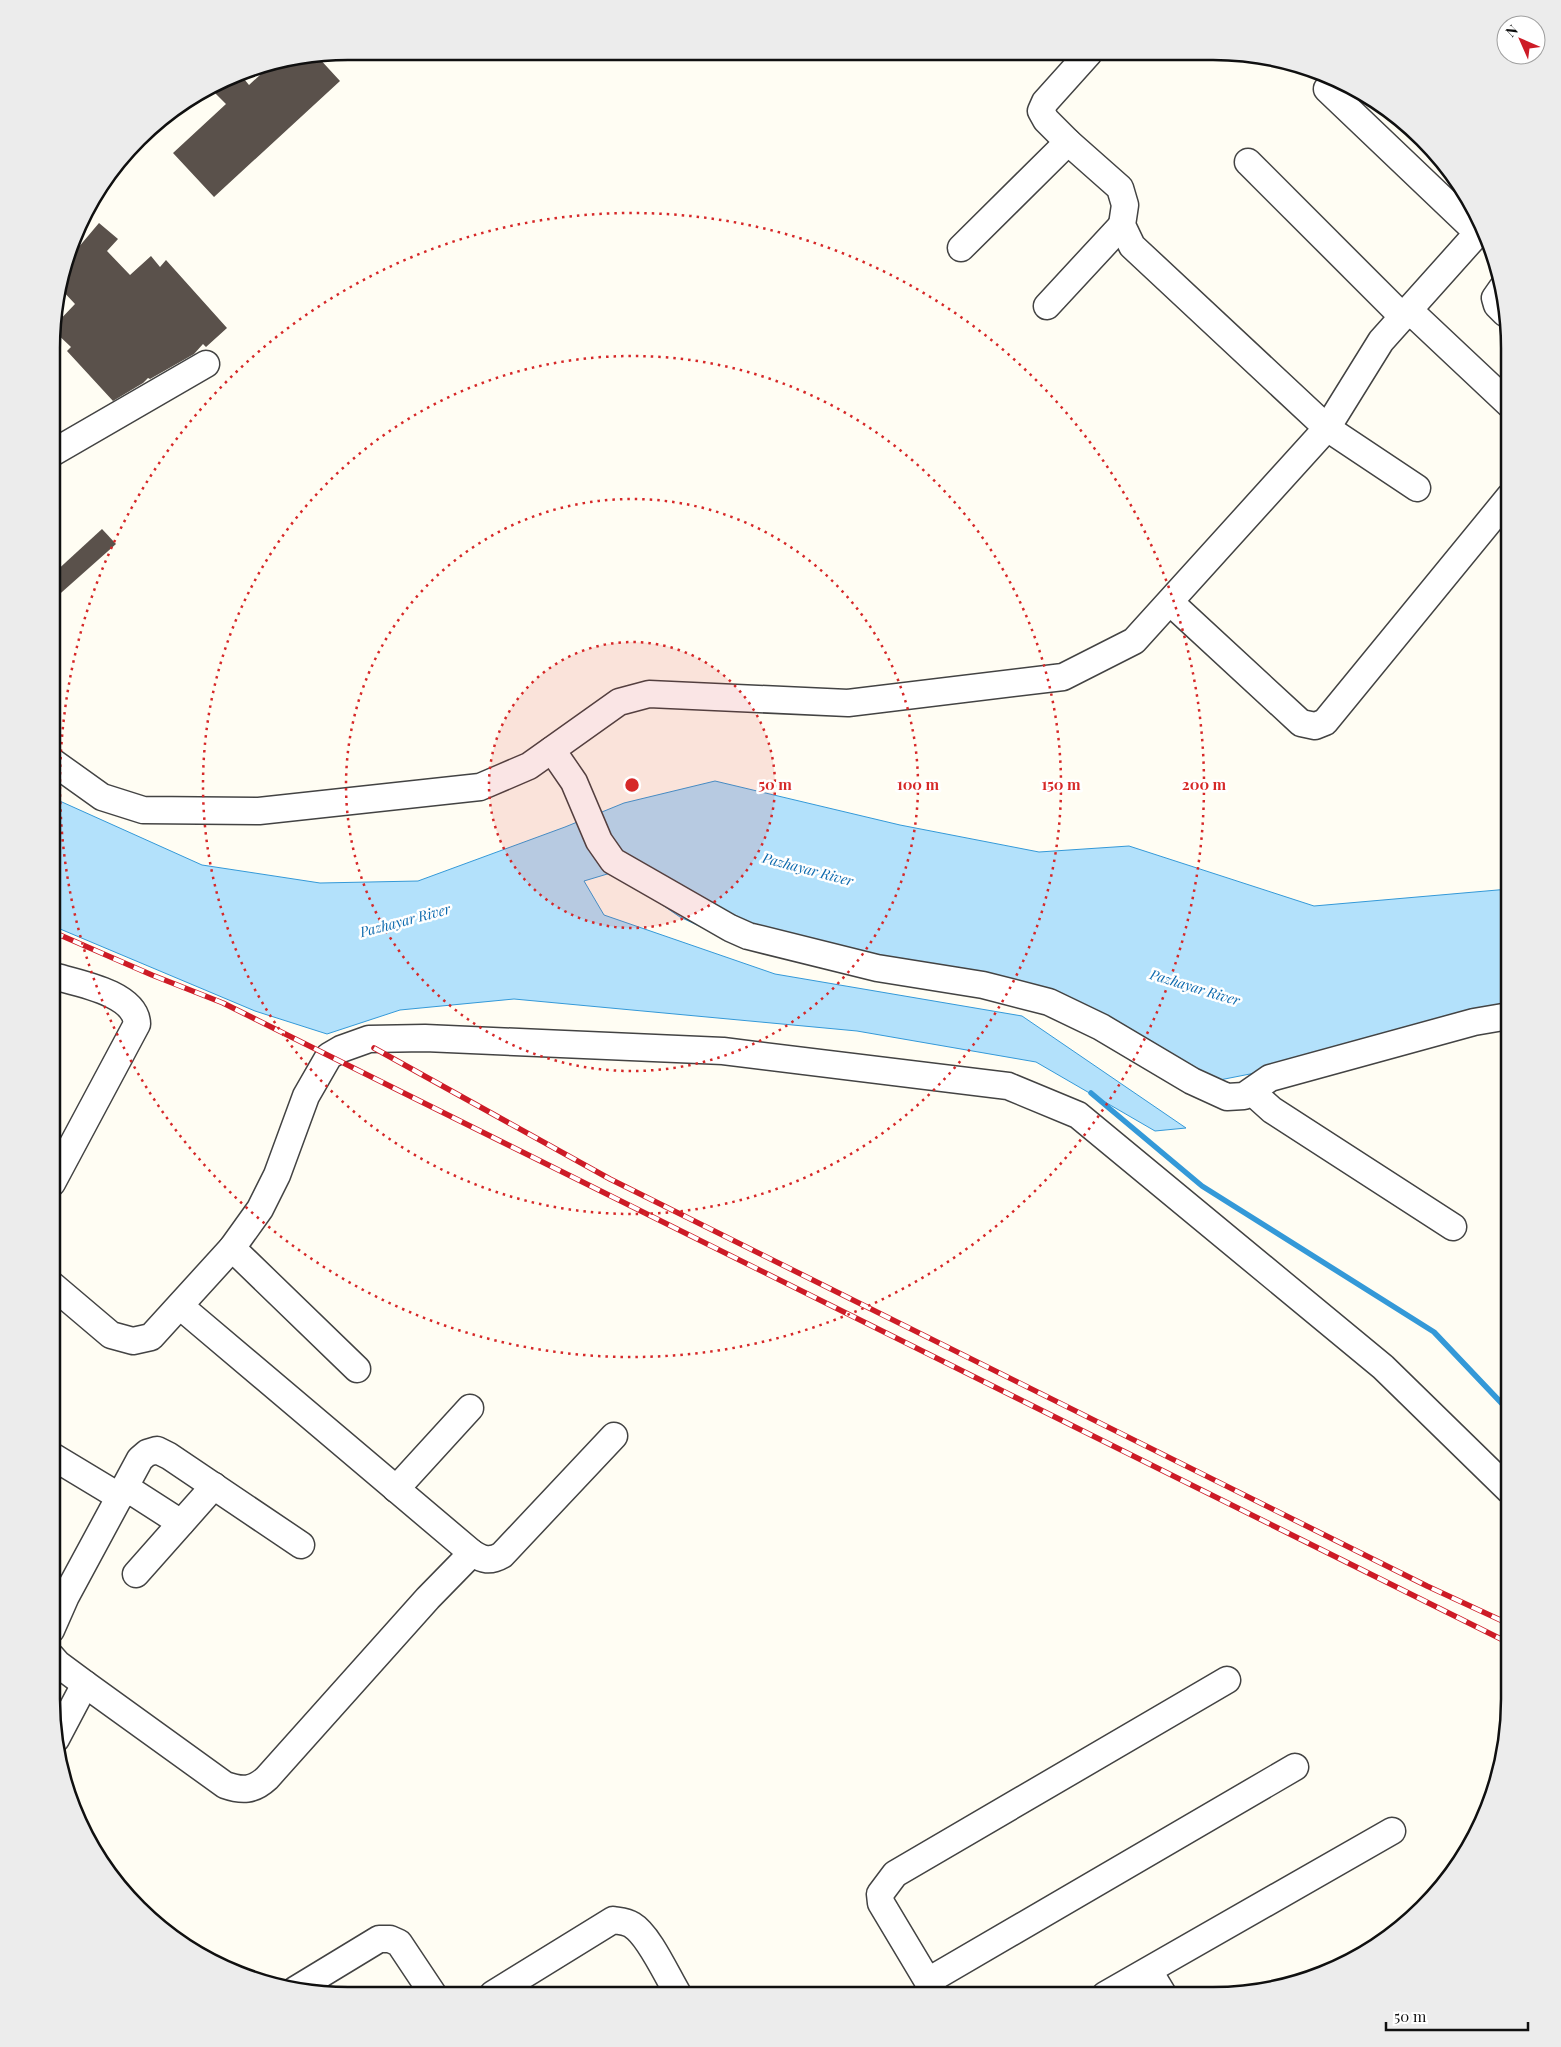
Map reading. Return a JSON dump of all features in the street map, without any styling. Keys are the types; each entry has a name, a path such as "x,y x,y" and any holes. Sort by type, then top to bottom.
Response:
{"street":[{"path":"1047,306 1122,225 1125,206 1120,188 1068,142 1046,120 1041,111 1044,102 1083,60"},
{"path":"1327,89 1472,222"},
{"path":"961,248 1068,142"},
{"path":"1248,162 1406,313 1501,397"},
{"path":"1122,225 1132,246 1327,428 1417,488"},
{"path":"60,767 102,797 143,810 259,811 480,787 529,766 620,702 649,694 848,703 1063,677 1134,641 1327,428 1381,341 1477,233"},
{"path":"60,449 206,364"},
{"path":"1170,602 1301,723 1315,726 1325,722 1501,507"},
{"path":"552,750 574,782 599,841 613,861 730,928 748,936 878,968 983,985 1049,1002 1100,1027 1212,1091 1235,1098 1252,1092 1270,1078 1474,1022 1501,1017"},
{"path":"60,978 88,986 118,998 132,1008 137,1015 137,1024 60,1168"},
{"path":"60,1292 111,1335 133,1341 151,1336 232,1248 260,1208 277,1175 306,1096 329,1056 369,1039 425,1038 723,1052 1008,1086 1078,1115 1383,1367 1501,1482"},
{"path":"1252,1092 1272,1110 1453,1228"},
{"path":"232,1248 357,1369"},
{"path":"180,1306 482,1560 492,1560 502,1555 614,1436"},
{"path":"396,1489 470,1408"},
{"path":"60,1591 122,1492 140,1459 147,1453 157,1450 301,1544"},
{"path":"60,1460 182,1523"},
{"path":"136,1574 214,1486"},
{"path":"60,1665 225,1785 243,1791 258,1786 428,1598 472,1553"},
{"path":"931,1987 882,1903 880,1894 895,1874 1227,1680"},
{"path":"62,1728 85,1684"},
{"path":"934,1987 1295,1766"},
{"path":"1121,1987 1392,1831"},
{"path":"504,1987 613,1920 624,1921 633,1925 642,1935 674,1987"},
{"path":"306,1984 379,1939 390,1939 404,1949 428,1987"},
{"path":"1149,1971 1159,1987"}],"water":[{"name":"Pazhayar River","path":"715,781 900,825 1039,852 1129,846 1314,906 1501,890 1501,1013 1417,1029 1250,1074 1184,1087 1069,1019 985,996 746,948 680,917 614,872 584,881 604,915 775,974 1022,1016 1186,1128 1155,1131 1036,1062 857,1031 514,999 400,1010 327,1034 255,1011 60,929 60,801 202,865 320,883 418,881 565,827 624,803"}],"building":[{"path":"322,61 340,81 214,197 173,153 226,104 215,93 244,79 249,85 262,73 311,62"},
{"path":"99,223 118,239 107,251 130,275 151,256 160,267 166,260 227,328 206,347 203,344 194,354 150,379 148,378 113,401 67,351 71,347 61,337 62,318 75,304 66,294 78,248"},
{"path":"102,529 116,544 60,594 60,568"}],"waterway":[{"path":"1091,1093 1202,1186 1434,1332 1501,1403"}],"railway":[{"path":"60,935 223,1003 1501,1639"},
{"path":"374,1048 610,1179 1427,1586 1501,1620"}]}
